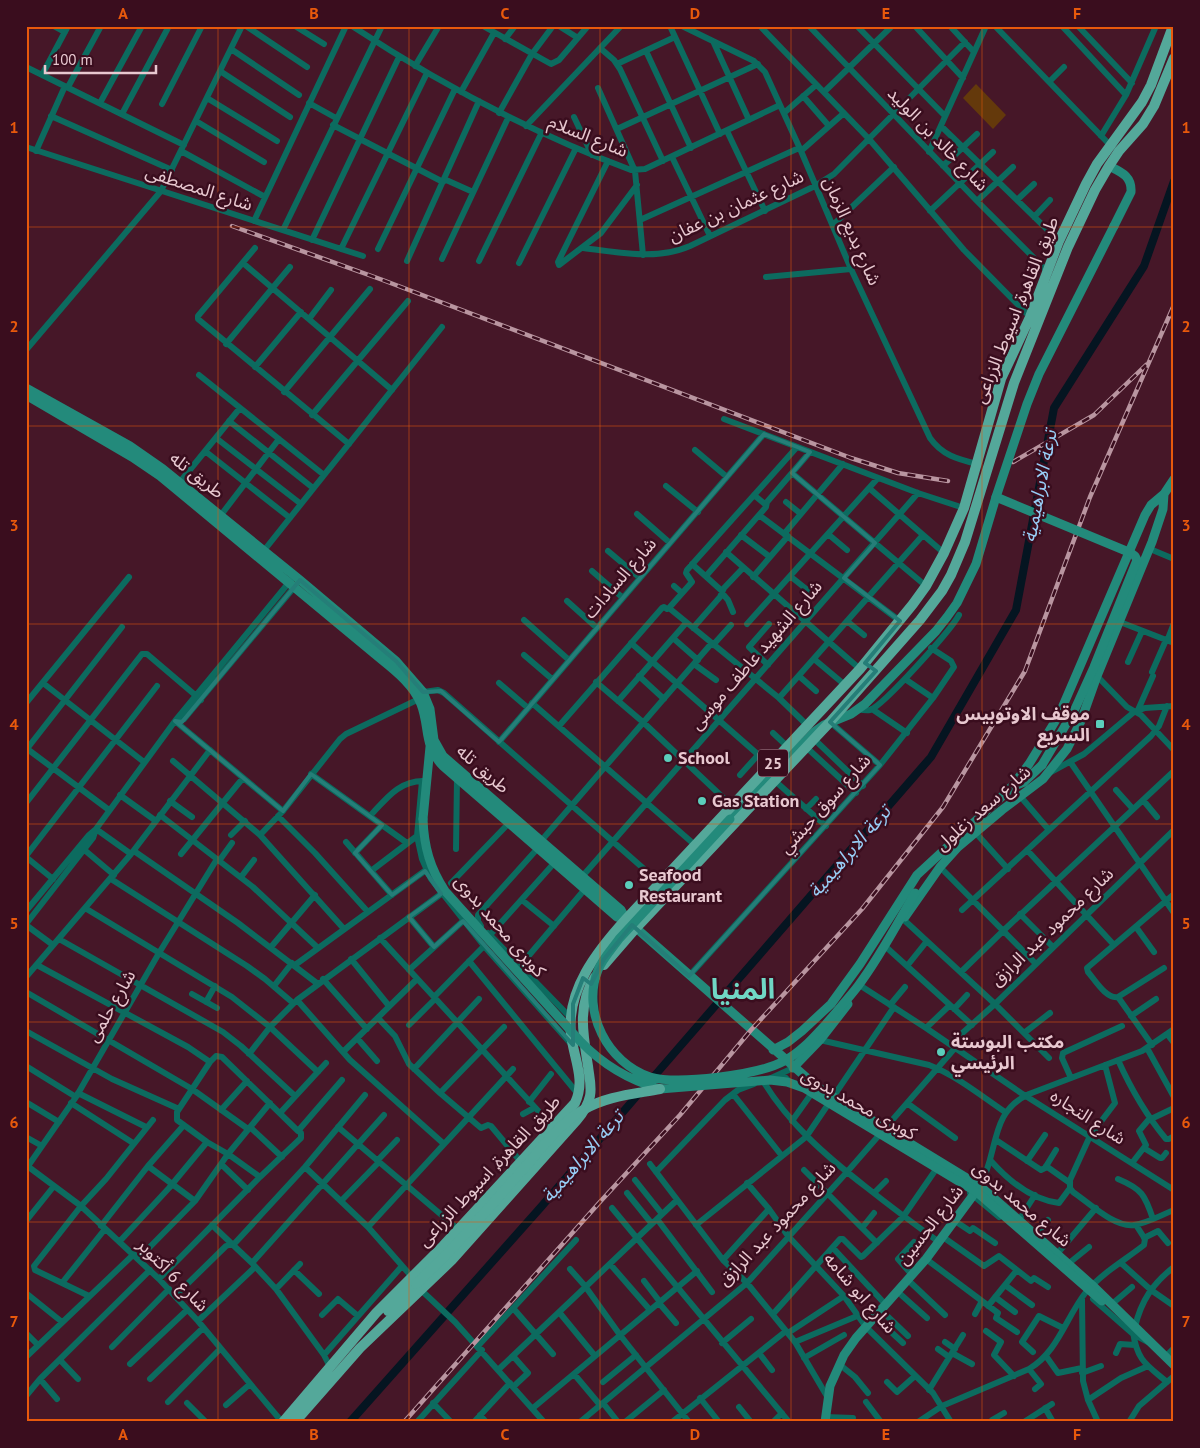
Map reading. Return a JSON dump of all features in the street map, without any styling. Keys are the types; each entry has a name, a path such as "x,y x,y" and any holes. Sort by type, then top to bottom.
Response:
{"highway":[{"name":"طريق القاهرة, اسيوط الزراعى","path":"295,1422 417,1284 458,1229 575,1103 581,1083 573,1046 571,1018 573,1004 587,981 597,954 660,883 862,666 900,621 926,586 944,553 964,508 1001,379 1030,317 1059,241 1086,184 1110,145 1142,102 1151,85 1173,26"},
{"name":"طريق القاهرة, اسيوط الزراعى","path":"417,1284 467,1244 585,1110 590,1097 591,1084 582,1019 587,981 876,672 931,606 951,575 966,542 1014,383 1068,248 1095,190 1109,166 1119,151 1143,124 1154,106 1174,58"},
{"path":"1001,379 1014,383"},
{"path":"862,666 876,672"},
{"path":"283,1422 349,1344 361,1338 461,1241 555,1133 573,1116 606,1099 660,1089"}],"main road":[{"name":"طريق القاهرة, اسيوط الزراعى","path":"950,845 916,893 858,985 816,1034 795,1054 774,1066 743,1074 674,1081 649,1076 626,1064 616,1055 601,1033 595,1018 593,1004 594,987 598,970 619,939 814,732 858,709 936,631 957,603 976,564 1024,412 1040,374 1131,192 1131,186 1126,175 1109,166"},
{"name":"طريق تله","path":"26,388 130,446 180,482 221,515 262,554"},
{"name":"طريق تله","path":"26,395 146,466 295,581 394,670 414,691 421,695 434,750 457,778 509,823 540,844"},
{"name":"شارع سعد زغلول","path":"773,1050 788,1042 802,1031 831,1004 860,964 917,875 1010,789 1029,764 1059,715 1146,515 1174,479"},
{"name":"شارع سعد زغلول","path":"793,1068 820,1040 862,986 904,919 940,868 958,847 975,832 1047,774 1073,739 1150,549 1160,520 1164,494"},
{"path":"996,498 1130,553 1137,560 1075,709 1042,765 1032,776 1010,789"},
{"name":"طريق تله","path":"434,750 557,860 621,910 626,920"},
{"name":"كوبرى محمد بدوى","path":"434,750 424,781 423,819 426,850 430,865 437,879 590,1052 614,1071 643,1084 660,1089 770,1080 787,1082 804,1088 978,1193 1134,1330"},
{"path":"1029,764 1029,772 1032,776 1038,777 1047,774"},
{"name":"طريق تله","path":"580,879 585,889 617,917 626,920"},
{"name":"شارع محمد بدوى","path":"626,920 738,1020 816,1086 980,1186 1068,1264 1087,1292 1112,1304 1134,1330 1174,1365"},
{"name":"شارع الحسين","path":"825,1419 828,1398 839,1364 850,1346 926,1259 980,1186"}],"street":[{"path":"42,75 66,29 54,26"},
{"path":"36,151 67,87 101,26"},
{"path":"100,103 142,26"},
{"path":"122,114 169,26"},
{"path":"162,104 202,26"},
{"path":"26,350 161,191 242,26"},
{"path":"246,26 307,67"},
{"path":"296,26 324,44"},
{"path":"254,221 346,26"},
{"name":"شارع السلام","path":"352,26 399,57 508,118 608,162 635,171 645,170 780,105"},
{"path":"283,230 382,26"},
{"path":"415,66 439,26"},
{"path":"483,26 551,64 555,63 588,26"},
{"path":"505,39 515,26"},
{"path":"499,113 532,54 553,26"},
{"path":"559,26 578,38"},
{"path":"526,126 621,26"},
{"path":"670,26 700,91 746,172 764,211"},
{"path":"682,26 758,64"},
{"path":"760,26 869,139 972,259 1030,317"},
{"name":"شارع خالد بن الوليد","path":"809,26 960,184 1047,271"},
{"path":"858,26 945,116"},
{"path":"824,92 892,26"},
{"path":"916,26 963,78"},
{"path":"950,26 974,52"},
{"path":"930,152 986,26"},
{"path":"995,26 1110,145"},
{"path":"1062,26 1126,95"},
{"path":"1078,26 1132,84"},
{"path":"1101,136 1132,84 1156,26"},
{"path":"378,249 458,90 494,33"},
{"path":"617,64 675,37"},
{"path":"713,41 749,120"},
{"name":"شارع عثمان بن عفان","path":"583,248 642,255 677,251 815,186 834,174 965,42"},
{"path":"600,48 617,64 663,161"},
{"path":"231,49 298,94"},
{"path":"646,51 691,148"},
{"path":"312,240 399,57"},
{"path":"617,129 758,64"},
{"name":"شارع بديع الزمان","path":"758,64 767,76 851,269 930,438 948,456 977,464"},
{"path":"26,67 122,114 265,197"},
{"path":"1049,82 1064,67"},
{"path":"220,71 290,117"},
{"path":"341,249 427,73"},
{"path":"784,113 816,85"},
{"path":"598,88 635,171 642,255"},
{"path":"803,96 830,126"},
{"path":"207,98 277,141"},
{"path":"407,261 478,101"},
{"path":"309,103 360,139 417,169 473,192"},
{"path":"640,220 800,149 844,113"},
{"path":"52,116 172,170"},
{"path":"574,117 592,155"},
{"path":"442,259 508,118"},
{"path":"196,121 264,162"},
{"path":"941,126 1059,241"},
{"path":"479,261 541,134"},
{"path":"943,166 976,134"},
{"name":"شارع المصطفى","path":"26,147 363,256"},
{"path":"519,263 576,148"},
{"path":"930,211 993,152"},
{"path":"672,156 710,236"},
{"path":"608,162 558,262 560,265 604,229 637,185"},
{"path":"833,225 894,167"},
{"path":"977,201 1013,167"},
{"path":"1017,200 1034,184"},
{"path":"1034,217 1050,200"},
{"path":"255,248 198,316 199,321 348,444"},
{"path":"243,263 392,390"},
{"path":"226,344 290,267"},
{"path":"766,277 851,269"},
{"path":"284,392 370,289"},
{"path":"309,319 331,290"},
{"path":"312,414 408,301"},
{"path":"255,367 301,312"},
{"path":"262,554 442,327"},
{"path":"199,375 324,475"},
{"path":"180,482 240,408"},
{"path":"724,420 918,493 964,508"},
{"path":"229,422 313,488"},
{"name":"شارع السادات","path":"499,742 764,434"},
{"path":"216,438 301,504"},
{"path":"221,515 279,439"},
{"path":"669,608 692,582 686,571 797,447"},
{"path":"695,450 727,477"},
{"path":"205,451 290,518"},
{"path":"706,576 810,452"},
{"path":"753,577 770,557 800,514 843,464"},
{"path":"792,473 926,586"},
{"path":"747,624 878,478"},
{"path":"666,486 698,512"},
{"path":"869,488 944,553"},
{"name":"شارع الشهيد عاطف موسى","path":"580,879 918,493"},
{"path":"754,495 766,505"},
{"path":"786,502 800,514"},
{"path":"637,514 670,543"},
{"path":"759,515 900,621"},
{"path":"828,534 847,550"},
{"path":"779,698 923,534"},
{"path":"741,535 770,557"},
{"path":"1150,549 1174,559"},
{"path":"608,551 640,578"},
{"path":"726,552 828,642 862,666"},
{"path":"692,564 722,592 733,612"},
{"path":"693,628 720,598 722,592 742,568"},
{"path":"592,571 623,598"},
{"path":"790,576 810,592"},
{"path":"26,703 130,577"},
{"path":"53,946 26,925 175,720 184,719 198,697 295,581"},
{"path":"674,586 682,593"},
{"path":"567,601 598,628"},
{"path":"559,726 663,607 669,608 779,698 808,726"},
{"path":"858,709 864,711 872,709 904,679 950,628 959,615"},
{"path":"524,620 569,660"},
{"path":"847,621 864,635"},
{"path":"1120,622 1174,644"},
{"path":"618,701 686,623"},
{"path":"1047,774 1071,763 1084,754 1136,711 1174,623"},
{"path":"768,665 750,647 769,624"},
{"path":"571,1018 490,935 478,921 478,915 696,662 731,625"},
{"path":"109,810 27,749 122,627"},
{"path":"1128,662 1142,631"},
{"path":"673,638 716,680"},
{"path":"631,643 770,765"},
{"name":"شارع سوق حبشي","path":"689,976 856,793 933,698 954,667 951,661 931,648"},
{"path":"26,803 142,654 147,654 198,697"},
{"path":"524,655 552,679"},
{"path":"814,659 845,685"},
{"path":"640,676 664,699"},
{"path":"798,676 816,691"},
{"path":"1097,676 1127,707 1141,715 1174,750"},
{"path":"904,679 933,698"},
{"path":"596,682 644,723 683,762 732,806"},
{"path":"43,683 144,762"},
{"path":"499,683 559,726 696,845"},
{"path":"53,880 26,857 157,686"},
{"path":"260,835 281,814 334,745 346,734 421,695 435,690 441,691 660,883"},
{"path":"1136,711 1170,706"},
{"path":"962,910 1156,731 1170,706"},
{"path":"872,709 907,732"},
{"path":"175,720 244,778 281,814 368,912"},
{"path":"830,722 880,765"},
{"path":"773,733 788,747"},
{"path":"814,739 862,786"},
{"path":"806,748 856,793"},
{"path":"26,977 113,877 210,750"},
{"path":"740,775 758,755"},
{"path":"173,761 260,835 344,929"},
{"path":"1071,763 1174,913"},
{"path":"961,972 1020,914 1174,771"},
{"path":"311,774 407,843"},
{"path":"181,854 244,778"},
{"path":"456,849 457,778"},
{"path":"370,816 399,787 415,781 424,781 417,836 418,848 426,870 462,921 573,1046"},
{"path":"774,781 826,826"},
{"path":"1116,790 1133,809"},
{"path":"120,795 193,840 241,877 318,948"},
{"path":"1020,796 1049,830"},
{"path":"806,809 816,799"},
{"path":"1143,800 1158,816"},
{"path":"170,801 192,817"},
{"path":"232,835 245,821"},
{"path":"452,883 509,823"},
{"path":"355,852 382,825"},
{"path":"96,828 195,893 321,982 367,1029"},
{"name":"شارع محمود عبد الرازق","path":"580,1422 747,1283 938,1069 953,1046 972,1025 1174,830"},
{"path":"975,832 1008,869"},
{"path":"371,872 417,836"},
{"path":"346,842 392,895"},
{"name":"شارع حلمى","path":"27,1167 77,1095 195,893 232,843"},
{"path":"82,848 113,877 178,922 252,969 295,1002 343,1052 444,1144"},
{"path":"26,911 82,848"},
{"path":"1028,850 1114,945"},
{"path":"241,877 254,860"},
{"path":"490,935 557,860"},
{"path":"940,868 1036,964"},
{"path":"274,986 294,964 426,870"},
{"path":"520,966 585,889"},
{"path":"250,1054 270,1027 295,1002 442,894"},
{"path":"1164,968 1114,998 1109,996 1087,970 1088,967 1174,894"},
{"path":"271,947 315,895"},
{"path":"522,900 554,926"},
{"path":"85,908 215,986 243,1005 270,1027 318,1072"},
{"path":"1020,914 1053,947"},
{"path":"409,917 434,947"},
{"path":"904,919 995,1004 1049,1058"},
{"path":"409,970 462,921"},
{"path":"1136,927 1154,952"},
{"path":"380,938 553,1127"},
{"path":"59,939 223,1032 295,1096"},
{"path":"907,966 928,941"},
{"path":"409,1025 484,946"},
{"path":"886,948 972,1025"},
{"path":"351,959 390,1006"},
{"path":"470,961 579,1094"},
{"path":"37,965 188,1047 210,1062"},
{"path":"343,1052 417,979"},
{"path":"206,1002 215,986"},
{"name":"شارع التجاره","path":"862,986 1174,1190"},
{"path":"696,1225 806,1137 865,1050 905,986"},
{"path":"26,992 192,1089 249,1128 282,1157"},
{"path":"192,994 217,1008"},
{"path":"926,1028 967,995"},
{"path":"1118,997 1150,1047 1174,1097"},
{"path":"414,1069 480,998"},
{"path":"1131,1016 1156,1000"},
{"path":"1024,1033 1050,1013"},
{"path":"378,1018 395,1036 405,1058 414,1069 481,1128 491,1126 521,1162"},
{"path":"1071,1078 1062,1058 1064,1052 1122,1026"},
{"path":"440,1093 504,1027"},
{"path":"820,1040 938,1069 953,1076 1005,1112 1016,1100 1026,1095 1150,1047 1174,1029"},
{"path":"26,1031 92,1068 179,1109"},
{"path":"1167,1034 1174,1044"},
{"path":"357,1038 377,1061"},
{"path":"159,1279 302,1136 222,1057 216,1056 192,1089 176,1116 178,1120 207,1142 228,1154 260,1177"},
{"path":"1118,1060 1132,1091 1150,1118 1165,1138 1169,1139 1174,1136"},
{"path":"280,1113 326,1063"},
{"path":"991,1161 1011,1181 1035,1195 1059,1202 1070,1186 1090,1136 1115,1103 1105,1065"},
{"path":"26,1066 77,1095 146,1127"},
{"path":"368,1227 514,1068"},
{"name":"شارع سعد زغلول","path":"656,1172 733,1094 793,1068"},
{"path":"529,1102 551,1074"},
{"name":"شارع محمد بدوى","path":"782,1074 792,1085 809,1096 974,1196 1134,1330"},
{"path":"298,1131 342,1080"},
{"path":"221,1110 247,1081"},
{"path":"763,1081 776,1102 806,1137 903,1216 984,1266 999,1256 1031,1281 1034,1278 1048,1287"},
{"path":"792,1121 816,1086"},
{"path":"733,1094 782,1156"},
{"path":"175,1296 226,1246 235,1243 305,1167 365,1096"},
{"path":"26,1102 59,1122"},
{"path":"71,1103 133,1143"},
{"path":"26,1357 89,1296 136,1256 195,1201 228,1154 270,1103"},
{"path":"908,1103 955,1138"},
{"path":"523,1114 534,1108"},
{"path":"1132,1163 1146,1144 1139,1135 1139,1131 1150,1118 1174,1108"},
{"name":"شارع الحسين","path":"980,1186 991,1161 1005,1112"},
{"path":"198,1321 254,1265 323,1183 384,1115"},
{"path":"89,1296 34,1270 34,1267 81,1206 106,1179 153,1120"},
{"path":"62,1283 148,1166 184,1124"},
{"path":"338,1127 458,1229"},
{"path":"1027,1161 1045,1135"},
{"path":"26,1137 42,1146"},
{"path":"341,1201 397,1140"},
{"path":"996,1140 1039,1169 1044,1169 1056,1150"},
{"path":"120,1241 173,1184 207,1142"},
{"path":"1144,1148 1160,1158 1166,1153"},
{"path":"773,1314 842,1238 862,1257 903,1216 941,1162"},
{"path":"221,1164 248,1190"},
{"path":"650,1164 676,1201 723,1260 747,1283 795,1342 828,1398"},
{"path":"148,1166 195,1201"},
{"path":"1046,1166 1070,1186 1074,1192 1118,1223 1130,1226 1136,1225 1174,1210"},
{"name":"شارع 6 أكتوبر","path":"27,1167 81,1206 136,1256 198,1321 283,1422"},
{"path":"305,1167 368,1227 430,1299 480,1348 544,1422"},
{"path":"804,1170 877,1243"},
{"path":"1118,1179 1135,1186 1143,1195 1153,1219"},
{"path":"635,1180 662,1214"},
{"path":"874,1193 886,1181"},
{"name":"شارع ابو شامه","path":"747,1183 788,1236 844,1296 866,1327 929,1390 942,1406 951,1422"},
{"path":"26,1221 54,1186"},
{"path":"626,1193 654,1221 697,1271 712,1292"},
{"path":"1019,1220 1035,1195"},
{"path":"498,1370 676,1201"},
{"path":"612,1208 789,1422"},
{"path":"1057,1254 1096,1208"},
{"path":"723,1260 769,1209"},
{"path":"862,1228 874,1213"},
{"path":"1036,1235 1048,1220"},
{"path":"955,1221 970,1232 973,1228 995,1244"},
{"path":"212,1225 276,1289 324,1355 330,1367"},
{"path":"918,1422 942,1406 1029,1369 1046,1356 1087,1292 1144,1245 1146,1241 1136,1225"},
{"path":"1144,1238 1158,1231 1168,1243"},
{"path":"417,1422 513,1308 576,1240"},
{"path":"914,1242 898,1259 910,1278 945,1315"},
{"path":"1068,1264 1089,1246"},
{"path":"833,1248 903,1343"},
{"path":"926,1259 998,1313 996,1318 1017,1332"},
{"path":"1121,1263 1151,1290 1174,1306"},
{"path":"276,1289 300,1264"},
{"path":"610,1264 650,1310"},
{"path":"324,1355 402,1266"},
{"path":"1167,1382 1140,1357 1135,1345 1134,1330 1141,1307 1151,1290 1161,1277 1174,1267"},
{"path":"570,1269 689,1422"},
{"path":"26,1396 40,1379 150,1270"},
{"path":"294,1270 319,1294"},
{"path":"988,1306 1017,1270"},
{"path":"533,1408 697,1271"},
{"path":"644,1281 676,1323"},
{"path":"1005,1285 1032,1305"},
{"path":"1112,1304 1132,1287"},
{"path":"112,1346 169,1289"},
{"path":"898,1292 927,1318"},
{"path":"1087,1292 1082,1371 1088,1400 1098,1422"},
{"path":"28,1296 62,1322"},
{"path":"672,1422 700,1398 787,1332 844,1296"},
{"path":"996,1297 1014,1312"},
{"path":"322,1315 338,1299 358,1316"},
{"path":"975,1314 982,1301"},
{"path":"513,1308 553,1354"},
{"path":"130,1364 187,1310"},
{"path":"881,1311 908,1336"},
{"path":"559,1312 595,1356"},
{"path":"795,1342 857,1316"},
{"path":"1033,1352 1022,1341 1039,1316 1063,1328"},
{"path":"722,1343 751,1319"},
{"path":"150,1378 203,1328"},
{"path":"986,1331 1001,1342 994,1355 1014,1376"},
{"path":"26,1333 38,1345"},
{"path":"804,1358 844,1335"},
{"path":"929,1390 963,1335"},
{"path":"945,1342 952,1353"},
{"path":"1116,1353 1120,1344 1135,1345"},
{"path":"1165,1357 1174,1348"},
{"path":"168,1402 220,1349"},
{"path":"938,1349 952,1353 972,1364"},
{"path":"760,1353 772,1370"},
{"path":"603,1382 636,1355"},
{"path":"474,1422 528,1372 513,1356"},
{"path":"1046,1356 1058,1373 1082,1371 1101,1366"},
{"path":"60,1360 78,1378"},
{"path":"839,1364 855,1377 868,1393"},
{"path":"1088,1400 1121,1378 1148,1366"},
{"path":"1029,1369 1041,1384 1035,1389"},
{"path":"574,1374 618,1422"},
{"path":"887,1382 897,1392 915,1376"},
{"path":"1129,1422 1140,1406 1174,1376"},
{"path":"40,1379 57,1399"},
{"path":"226,1405 250,1384"},
{"path":"625,1422 664,1390"},
{"path":"700,1398 719,1422"},
{"path":"866,1402 882,1422"},
{"path":"187,1403 206,1422"},
{"path":"433,1403 451,1422"},
{"path":"1024,1422 1052,1404"},
{"path":"739,1407 751,1422"},
{"path":"1045,1408 1053,1422"},
{"path":"866,1416 874,1411"},
{"path":"773,1422 782,1413"},
{"path":"992,1422 992,1420 1004,1413"},
{"path":"480,1415 486,1422"},
{"path":"825,1419 853,1418"}],"highlighted area":[{"path":"764,434 810,452 792,473 875,543 844,578 900,621 865,663 876,671 830,722 880,765 689,976 632,925 604,959 591,984 583,978 573,1004 573,1045 463,921 434,947 409,917 441,894 425,871 392,895 355,853 382,825 311,774 283,811 175,721 182,722 300,580 396,661 423,692 441,691 499,742"}],"shaded area":[{"path":"976,84 1006,115 993,129 963,98"}],"waterway":[{"name":"ترعة الابراهيمية","path":"650,1081 931,757 1016,610 1054,408 1144,266 1174,181"},
{"name":"ترعة الابراهيمية","path":"350,1422 641,1091"}],"railway":[{"path":"232,226 380,279 851,458 898,473 948,481"},
{"path":"404,1422 680,1115 751,1030 862,909 943,807 1025,671 1090,497 1174,305"},
{"path":"1013,462 1094,415 1146,365"}],"place":[{"name":"موقف الاوتوبيس السريع","path":"1100,724"},
{"name":"School","path":"668,758"},
{"name":"Gas Station","path":"702,801"},
{"name":"Seafood Restaurant","path":"629,885"},
{"name":"مكتب البوستة الرئيسي","path":"941,1052"}],"district":[{"name":"المنيا","path":"743,989"}]}
